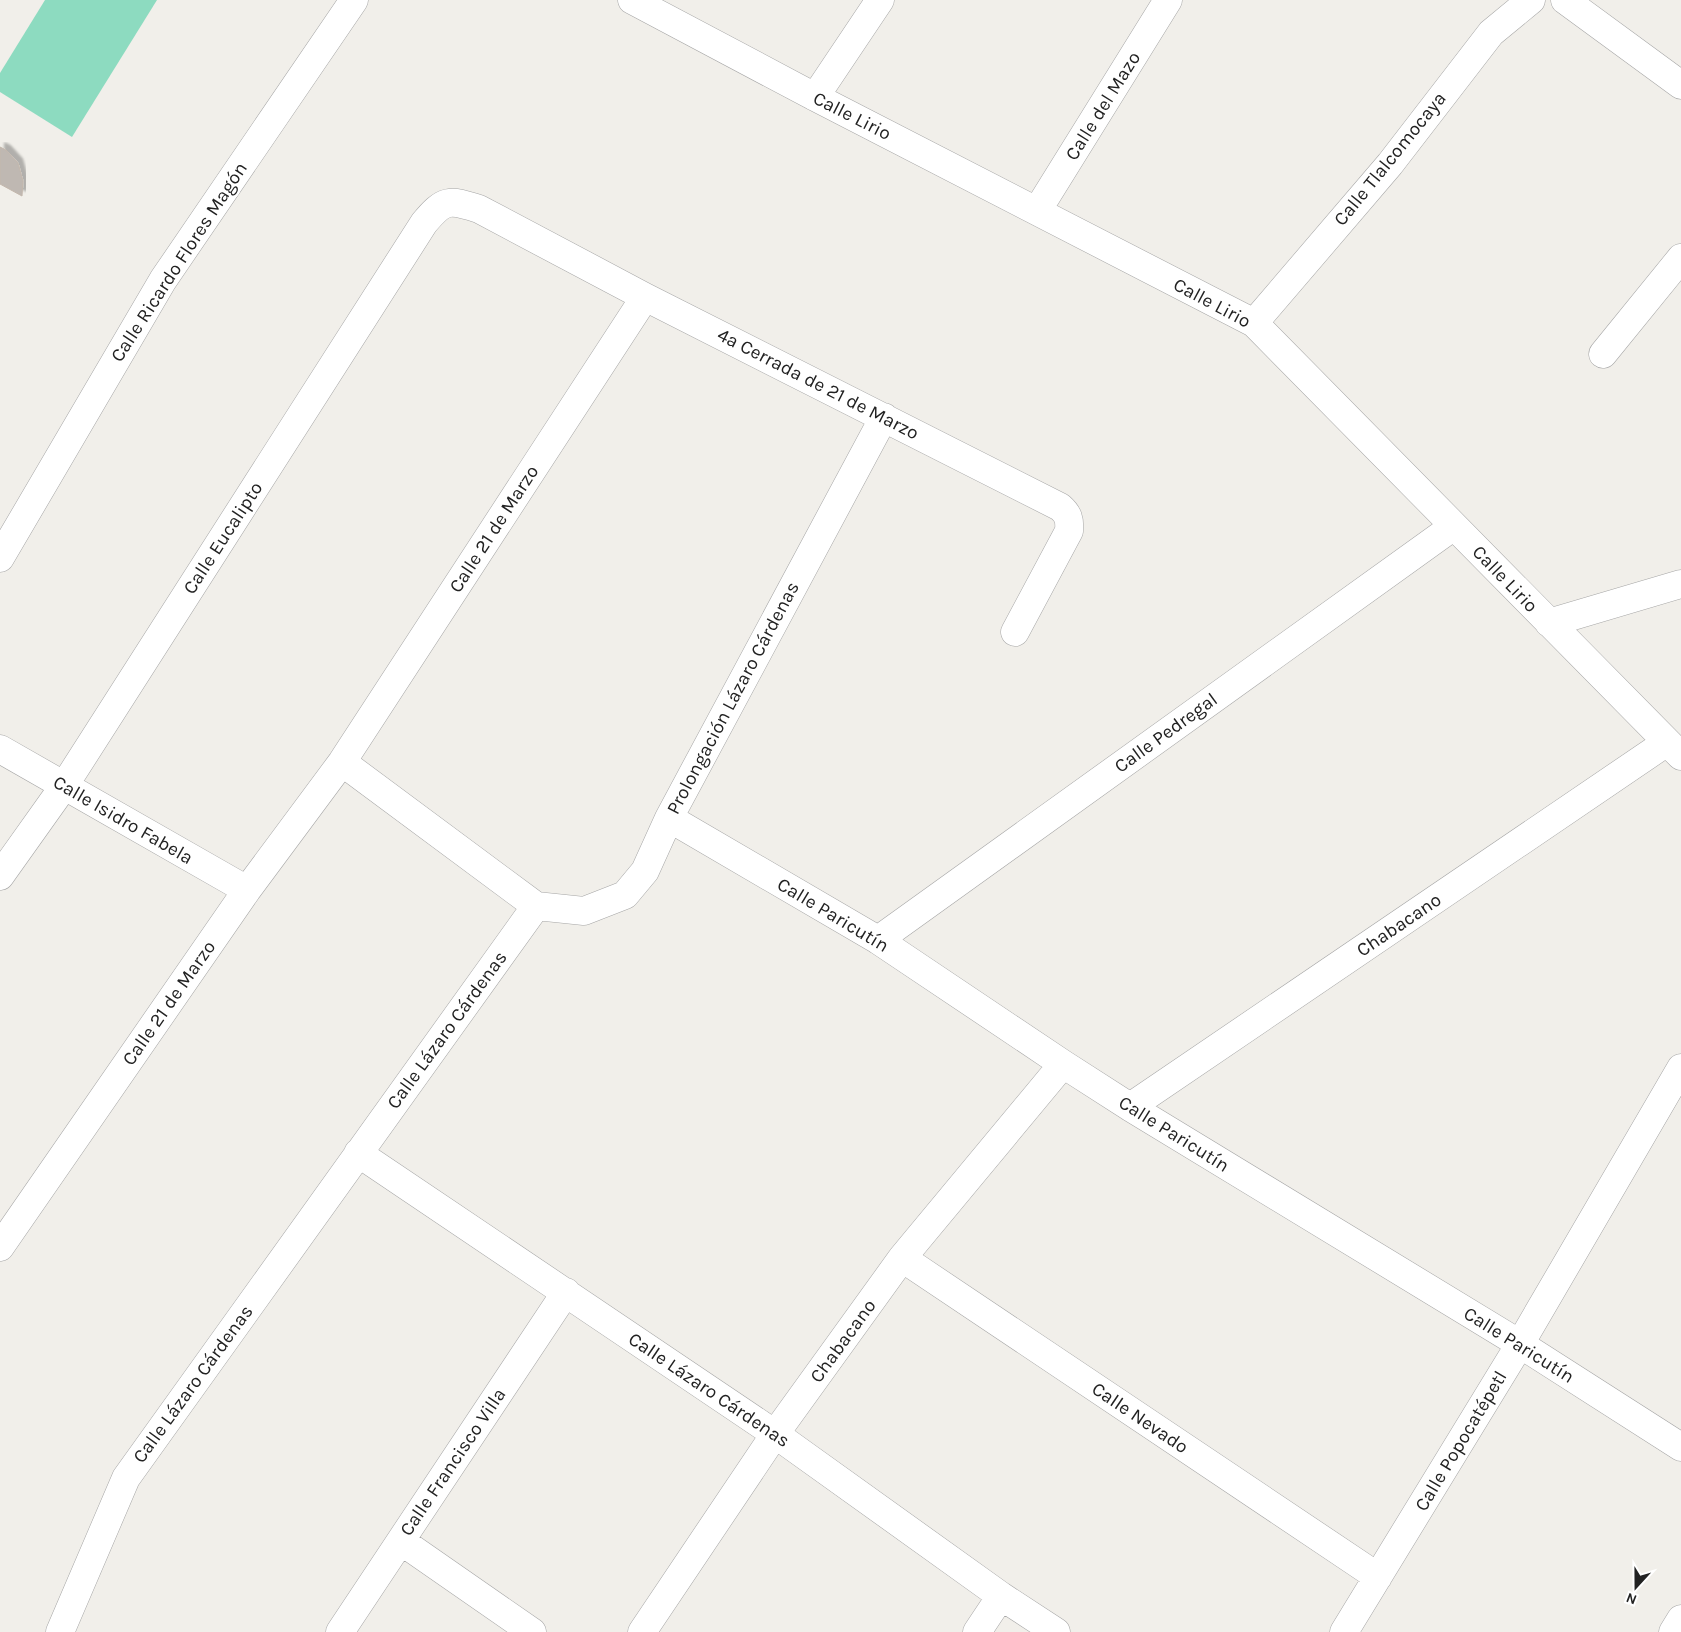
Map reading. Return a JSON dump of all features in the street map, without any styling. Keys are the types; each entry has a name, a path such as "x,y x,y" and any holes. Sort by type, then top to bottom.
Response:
{"street":[{"name":"Calle Ricardo Flores Magón","path":"0,558 163,280 354,0"},
{"name":"Calle Lirio","path":"632,0 815,97 1254,323 1674,749"},
{"path":"815,97 880,0"},
{"name":"Calle del Mazo","path":"1037,212 1168,0"},
{"name":"Calle Tlalcomocaya","path":"1254,323 1390,164 1491,33 1531,0"},
{"path":"1565,0 1681,85"},
{"name":"4ª Cerrada de 21 de Marzo","path":"447,202 478,209 645,297 1060,506 1067,513 1070,522 1066,539 1015,632"},
{"name":"Calle Eucalipto","path":"0,876 64,786 424,223 434,211 447,202"},
{"path":"1603,354 1681,258"},
{"name":"Calle 21 de Marzo","path":"0,1247 247,890 342,762 645,297"},
{"name":"Prolongación Lázaro Cárdenas","path":"536,906 584,912 624,895 644,871 669,818 884,417"},
{"name":"Calle Pedregal","path":"878,940 1454,526"},
{"path":"1549,623 1681,584"},
{"name":"Calle Isidro Fabela","path":"0,749 247,890"},
{"name":"Chabacano","path":"1130,1107 1674,749"},
{"path":"342,762 536,906"},
{"name":"Calle Paricutín","path":"669,818 878,940 1130,1107 1520,1344 1681,1447"},
{"name":"Calle Lázaro Cárdenas","path":"60,1632 126,1478 536,906"},
{"name":"Chabacano","path":"642,1632 776,1434 902,1258 1063,1064"},
{"name":"Calle Popocatépetl","path":"1344,1632 1520,1344 1681,1068"},
{"name":"Calle Lázaro Cárdenas","path":"358,1154 776,1434 1002,1596 1056,1632"},
{"name":"Calle Nevado","path":"902,1258 1378,1577"},
{"name":"Calle Francisco Villa","path":"340,1632 566,1292"},
{"path":"401,1541 532,1632"},
{"path":"977,1632 1002,1596"},
{"path":"1673,1632 1681,1619"}],"green space":[{"path":"45,0 157,0 72,137 0,92 0,73"}],"building":[{"path":"0,147 6,150 18,163 23,181 22,196 0,184"}]}
